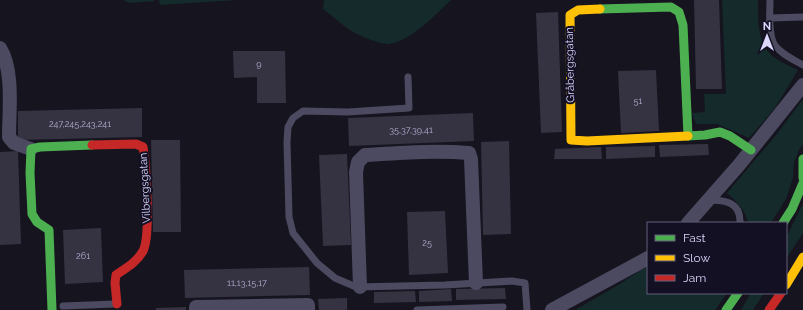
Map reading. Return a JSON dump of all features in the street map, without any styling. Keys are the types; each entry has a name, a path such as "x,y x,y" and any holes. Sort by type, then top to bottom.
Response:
{"street":[{"name":"Gråbergsgatan","path":"688,136 683,25 679,12 671,7 657,7 578,10 570,15 571,140 594,141 688,136 720,132 730,136 751,150"},
{"name":"Vilbergsgatan","path":"0,48 5,55 8,67 9,137 14,143 31,149 40,147 136,144 143,147 145,161 147,236 144,249 138,258 131,265 116,275 115,283 117,307"},
{"path":"689,222 751,150 803,85"},
{"path":"31,149 32,214 37,222 49,230 52,310"},
{"path":"360,287 356,172 358,162 365,155 427,152 469,153 471,160 476,283"},
{"path":"803,159 803,178"},
{"path":"784,222 792,209 803,183"},
{"path":"787,282 803,257"},
{"path":"552,310 647,259"},
{"path":"726,310 737,294"},
{"path":"769,310 779,294"},
{"path":"196,310 196,306 308,305 308,310"}],"lane":[{"path":"770,0 770,28 773,43 785,55 803,65"},
{"path":"770,18 803,17"},
{"path":"408,77 409,108 348,112 303,111 293,118 288,128 289,217 293,233 317,263 335,278 356,288 445,286 512,281 525,283 527,310"},
{"path":"708,200 724,200 733,205 739,213 740,222"},
{"path":"63,306 117,307"},
{"path":"417,310 503,307"}],"green space":[{"path":"123,0 154,0 154,1 129,3"},
{"path":"159,0 238,0 160,5"},
{"path":"324,0 451,0 422,27 405,38 388,44 369,39 350,30 323,9"},
{"path":"722,0 758,0 760,32 765,47 775,58 798,70 775,108 749,138 717,124 696,124 692,113 705,112 704,94 726,94"},
{"path":"803,99 803,145 800,148 794,162 793,178 786,199 772,222 748,222 743,210 727,193 777,134"},
{"path":"803,203 803,233 787,257 787,236"},
{"path":"647,267 647,294 726,294 715,310 575,310 620,284 642,269"},
{"path":"750,294 763,294 753,310 741,310"}],"building":[{"path":"694,0 719,0 722,89 696,89"},
{"path":"558,12 562,132 541,133 536,13"},
{"path":"233,51 285,51 286,103 257,103 257,77 234,78"},
{"path":"656,70 659,131 621,133 618,71"},
{"path":"142,108 142,137 18,140 18,111"},
{"path":"473,113 474,141 349,146 348,118"},
{"path":"151,140 180,140 181,232 153,232"},
{"path":"509,141 511,234 483,235 481,142"},
{"path":"708,144 709,155 660,157 659,145"},
{"path":"655,146 655,157 606,159 606,147"},
{"path":"601,147 602,159 554,159 555,149"},
{"path":"18,151 21,244 0,245 0,152"},
{"path":"347,154 351,245 323,246 319,155"},
{"path":"445,211 448,273 409,275 407,212"},
{"path":"101,228 103,282 65,284 63,230"},
{"path":"309,267 310,295 185,298 184,270"},
{"path":"505,288 506,299 456,300 456,289"},
{"path":"451,289 452,301 419,302 419,291"},
{"path":"415,291 416,302 374,303 374,292"},
{"path":"347,298 347,310 319,310 318,299"},
{"path":"186,307 186,310 156,310 156,308"}],"traffic: fast":[{"path":"600,9 671,7 679,12 683,25 688,136 720,132 730,136 751,150"},
{"path":"52,310 49,230 37,222 32,214 30,173 31,149 40,147 92,145"},
{"path":"803,159 803,178"},
{"path":"784,222 792,209 803,183"},
{"path":"726,310 737,294"}],"traffic: slow":[{"path":"600,9 578,10 570,15 571,140 587,141 688,136"},
{"path":"787,283 803,257"}],"traffic: jam":[{"path":"92,145 136,144 143,147 147,200 147,231 143,251 138,258 116,275 115,283 117,304"},
{"path":"769,310 780,294"}]}
